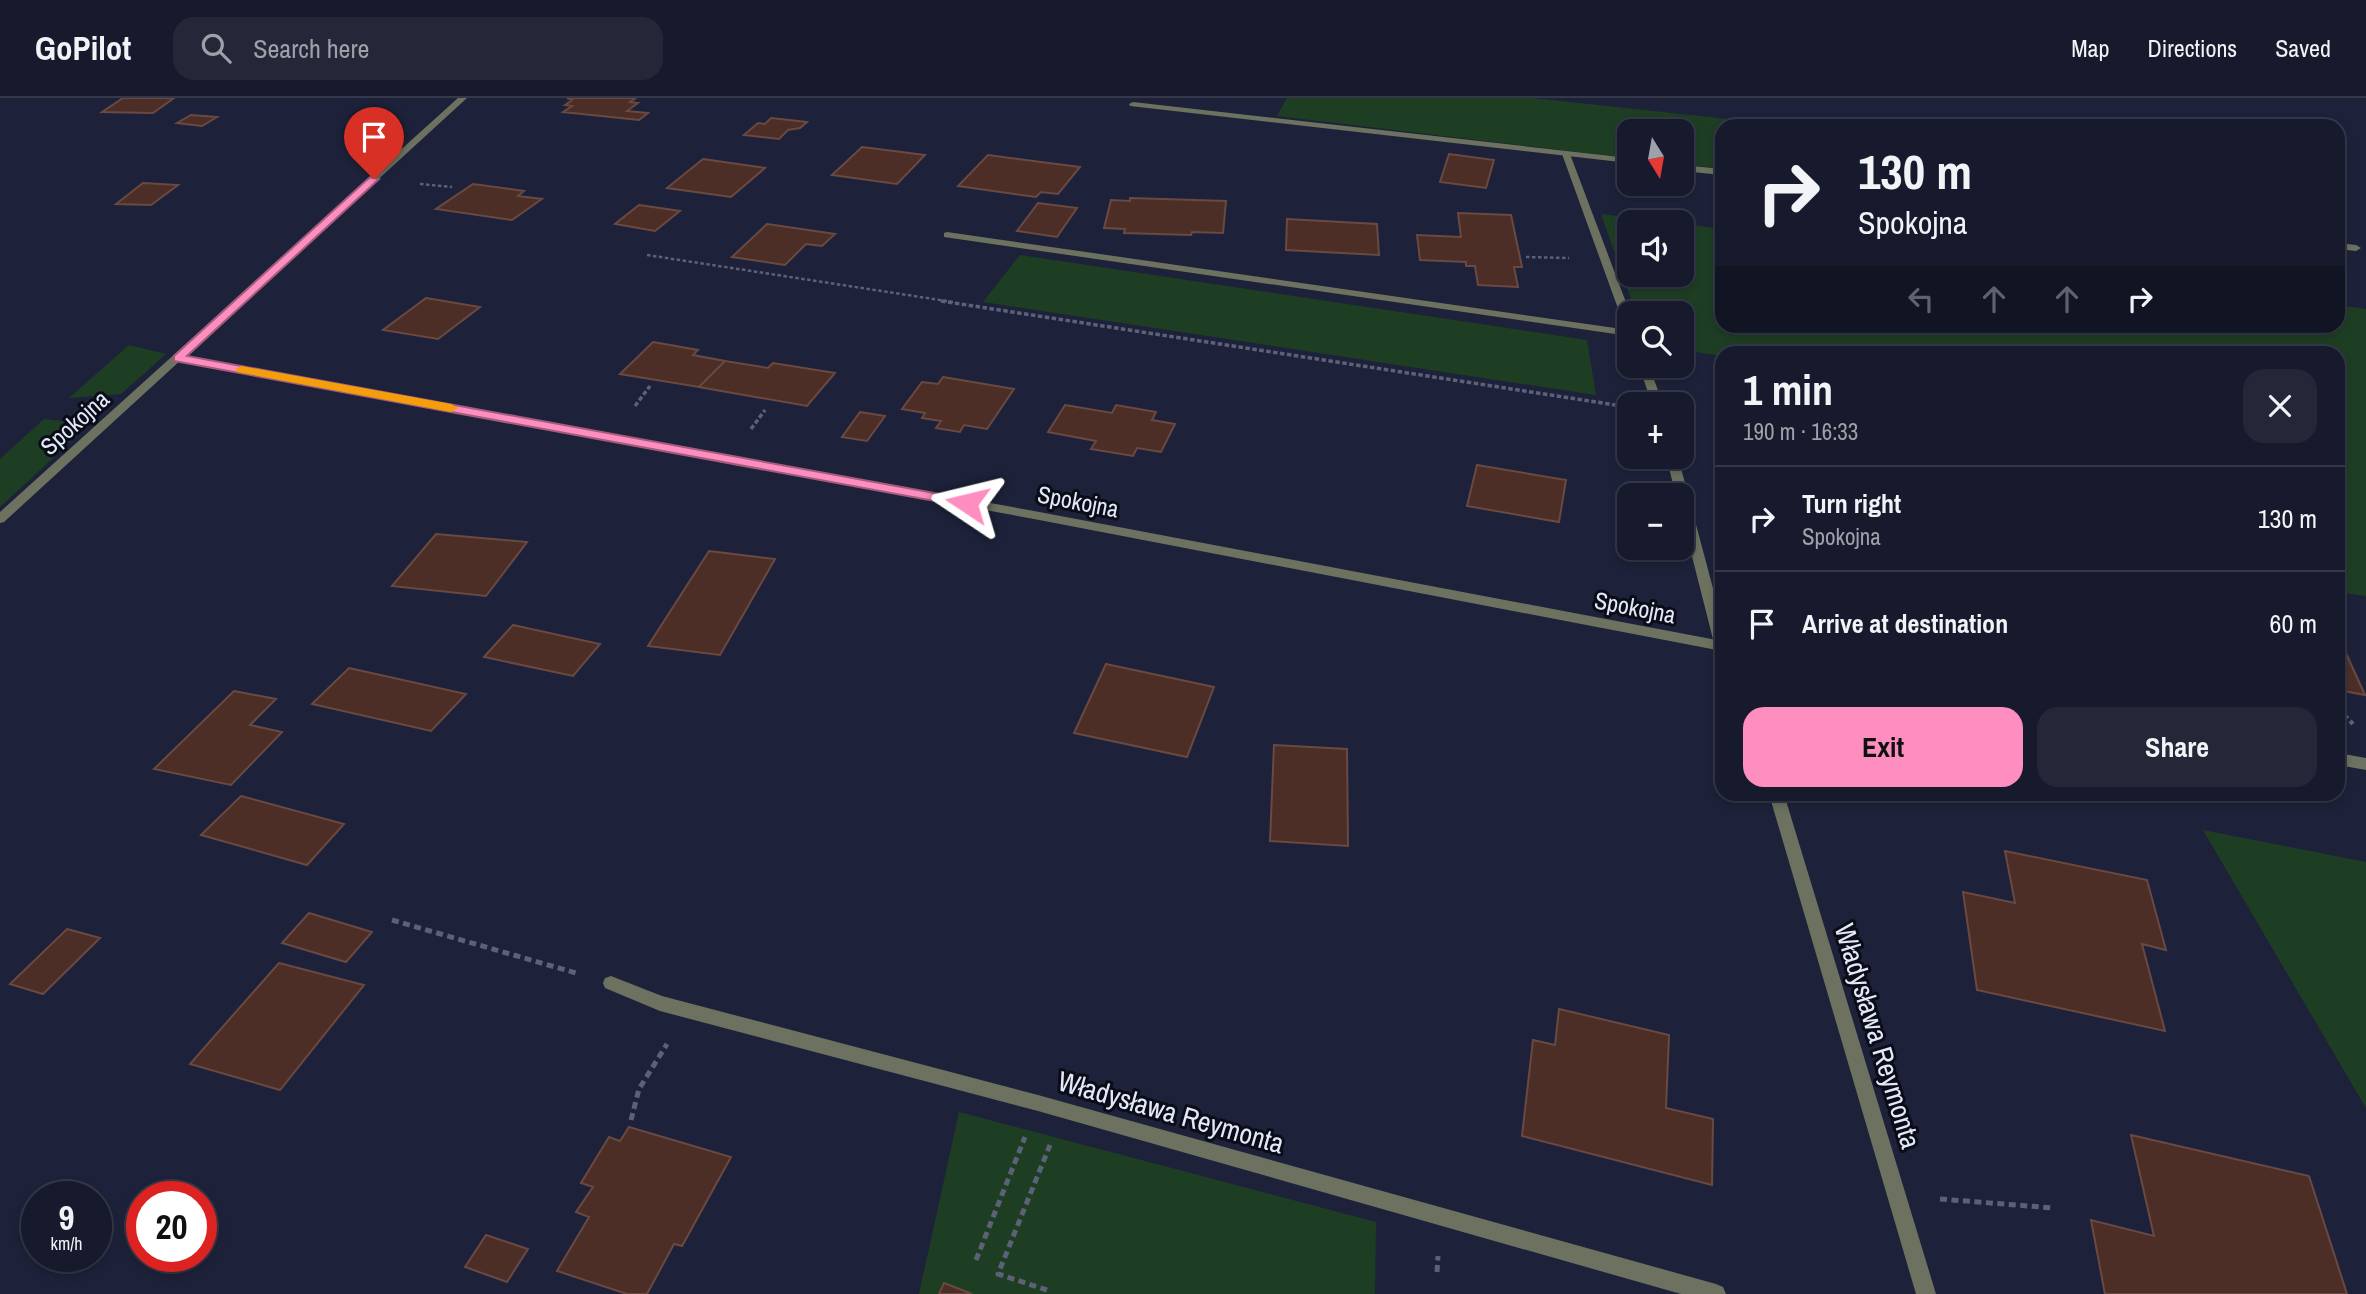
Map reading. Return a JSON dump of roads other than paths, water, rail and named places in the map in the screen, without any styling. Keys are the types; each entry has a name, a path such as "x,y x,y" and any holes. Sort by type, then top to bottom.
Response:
{"street":[{"name":"Spokojna","path":"0,519 463,98"},
{"path":"1133,104 1617,160"},
{"path":"1566,154 1620,301"},
{"path":"1694,168 1715,171"},
{"path":"947,235 1617,331"},
{"path":"2345,247 2356,248"},
{"name":"Spokojna","path":"178,358 1074,522 1715,645"},
{"path":"1675,469 1715,620"},
{"path":"2345,760 2366,764"},
{"name":"Władysława Reymonta","path":"1778,801 1926,1294"},
{"name":"Władysława Reymonta","path":"611,983 688,1010 1038,1103 1716,1294"}]}
